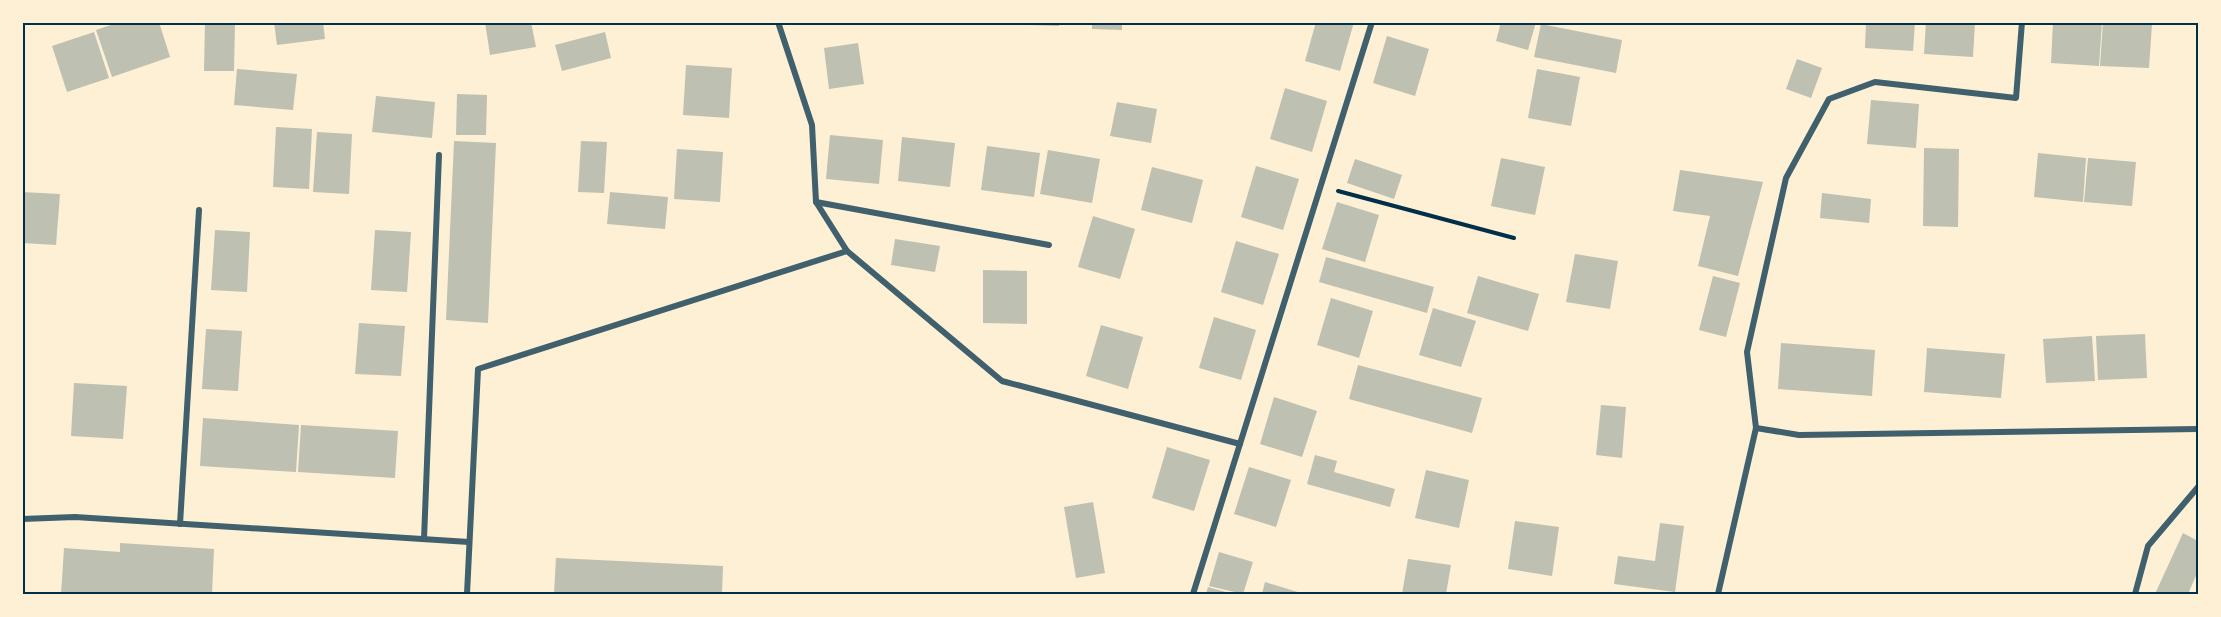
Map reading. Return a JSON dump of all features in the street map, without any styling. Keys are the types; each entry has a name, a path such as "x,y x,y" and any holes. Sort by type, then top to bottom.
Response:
{"street":[{"path":"778,22 812,125 816,202 847,251 1002,381 1240,444"},
{"path":"1193,594 1372,22"},
{"path":"1718,594 1756,428 1747,352 1786,178 1829,99 1875,82 2016,98 2022,22"},
{"path":"424,539 439,155"},
{"path":"816,202 1049,245"},
{"path":"180,524 199,210"},
{"path":"467,594 478,369 847,251"},
{"path":"1756,428 1799,435 2199,429"},
{"path":"2135,594 2148,546 2199,487"},
{"path":"22,519 75,517 469,542"}],"path":[{"path":"1321,187 1514,238"}],"building":[{"path":"120,22 159,22 170,57 112,77 96,30"},
{"path":"205,22 235,23 234,71 204,71"},
{"path":"274,22 323,22 325,39 277,45"},
{"path":"485,22 531,22 536,47 490,55"},
{"path":"1029,22 1059,22 1059,26 1029,25"},
{"path":"1092,22 1122,22 1122,30 1092,29"},
{"path":"1316,22 1354,22 1340,71 1305,61"},
{"path":"1501,22 1536,22 1528,50 1496,41"},
{"path":"1866,22 1915,22 1913,51 1865,48"},
{"path":"1926,22 1975,22 1973,57 1924,54"},
{"path":"2053,22 2102,22 2099,66 2051,63"},
{"path":"2103,22 2152,24 2149,68 2100,66"},
{"path":"1541,24 1622,40 1616,73 1534,57"},
{"path":"94,32 109,78 67,92 52,46"},
{"path":"605,32 611,58 562,71 555,45"},
{"path":"1387,36 1429,49 1415,96 1373,83"},
{"path":"858,43 864,84 829,89 824,48"},
{"path":"1797,59 1822,68 1811,98 1786,89"},
{"path":"686,65 732,68 729,118 683,115"},
{"path":"237,69 297,74 293,110 234,105"},
{"path":"1537,69 1580,77 1571,126 1528,118"},
{"path":"1285,88 1327,101 1312,152 1270,139"},
{"path":"457,94 487,95 486,135 456,135"},
{"path":"376,96 435,102 432,138 372,132"},
{"path":"1871,100 1919,104 1916,148 1867,144"},
{"path":"1117,102 1157,109 1151,143 1110,136"},
{"path":"276,127 312,129 309,189 273,187"},
{"path":"317,132 352,134 349,194 313,192"},
{"path":"830,135 883,140 879,184 826,179"},
{"path":"902,137 955,143 950,187 898,181"},
{"path":"454,141 496,143 488,323 446,320"},
{"path":"581,141 607,142 604,193 578,192"},
{"path":"987,146 1040,153 1034,197 981,190"},
{"path":"1924,148 1959,149 1958,227 1923,226"},
{"path":"677,149 723,152 720,202 674,199"},
{"path":"1048,150 1100,159 1092,203 1040,194"},
{"path":"2038,153 2086,158 2083,202 2034,197"},
{"path":"1501,158 1545,167 1535,215 1491,206"},
{"path":"2088,158 2136,162 2132,206 2084,202"},
{"path":"1355,159 1402,175 1394,199 1347,183"},
{"path":"1256,166 1299,179 1283,230 1241,217"},
{"path":"1152,167 1203,180 1192,223 1141,210"},
{"path":"1680,170 1763,182 1738,276 1698,266 1710,216 1673,211"},
{"path":"22,192 60,194 56,245 22,243"},
{"path":"610,192 668,197 665,229 607,224"},
{"path":"1822,193 1871,199 1869,223 1820,218"},
{"path":"1337,202 1379,215 1365,262 1322,249"},
{"path":"1093,216 1135,229 1120,279 1078,267"},
{"path":"215,230 250,232 247,292 211,290"},
{"path":"375,230 411,232 407,292 371,290"},
{"path":"895,239 940,246 935,272 891,265"},
{"path":"1236,241 1279,254 1263,305 1221,292"},
{"path":"1575,254 1618,261 1610,309 1566,302"},
{"path":"1326,257 1434,287 1427,313 1319,282"},
{"path":"983,270 1027,271 1027,324 983,323"},
{"path":"1478,276 1539,294 1528,331 1467,313"},
{"path":"1713,276 1740,283 1726,337 1699,330"},
{"path":"1331,298 1373,311 1359,358 1317,345"},
{"path":"1433,308 1476,321 1461,367 1419,355"},
{"path":"1214,317 1256,330 1241,380 1199,368"},
{"path":"359,323 405,326 401,376 355,374"},
{"path":"1101,325 1143,337 1128,389 1086,376"},
{"path":"206,329 242,331 238,391 202,389"},
{"path":"2145,334 2147,378 2098,380 2096,336"},
{"path":"2092,336 2095,381 2046,383 2043,339"},
{"path":"1781,343 1875,350 1872,396 1778,389"},
{"path":"1927,348 2005,354 2001,398 1924,392"},
{"path":"1358,365 1482,398 1472,433 1349,399"},
{"path":"74,383 127,386 123,439 71,436"},
{"path":"1274,397 1317,411 1302,457 1260,444"},
{"path":"1601,405 1626,407 1622,458 1596,455"},
{"path":"203,418 299,425 296,472 200,466"},
{"path":"301,425 398,431 395,478 298,472"},
{"path":"1167,447 1210,460 1194,511 1152,498"},
{"path":"1315,455 1337,461 1334,472 1395,489 1390,507 1307,484"},
{"path":"1249,467 1291,480 1276,527 1234,514"},
{"path":"1426,470 1469,480 1459,528 1415,518"},
{"path":"1093,502 1105,573 1076,578 1064,507"},
{"path":"1515,521 1559,527 1552,576 1508,569"},
{"path":"1660,523 1684,526 1675,592 1614,584 1618,556 1655,561"},
{"path":"2183,533 2198,541 2198,571 2188,594 2155,594"},
{"path":"120,543 214,549 212,594 61,594 64,548 120,552"},
{"path":"1219,552 1253,562 1243,594 1209,586"},
{"path":"556,558 723,566 722,594 554,594"},
{"path":"1408,559 1451,565 1446,594 1402,594"},
{"path":"1265,582 1304,594 1262,594"},
{"path":"1208,587 1233,594 1206,594"}]}
